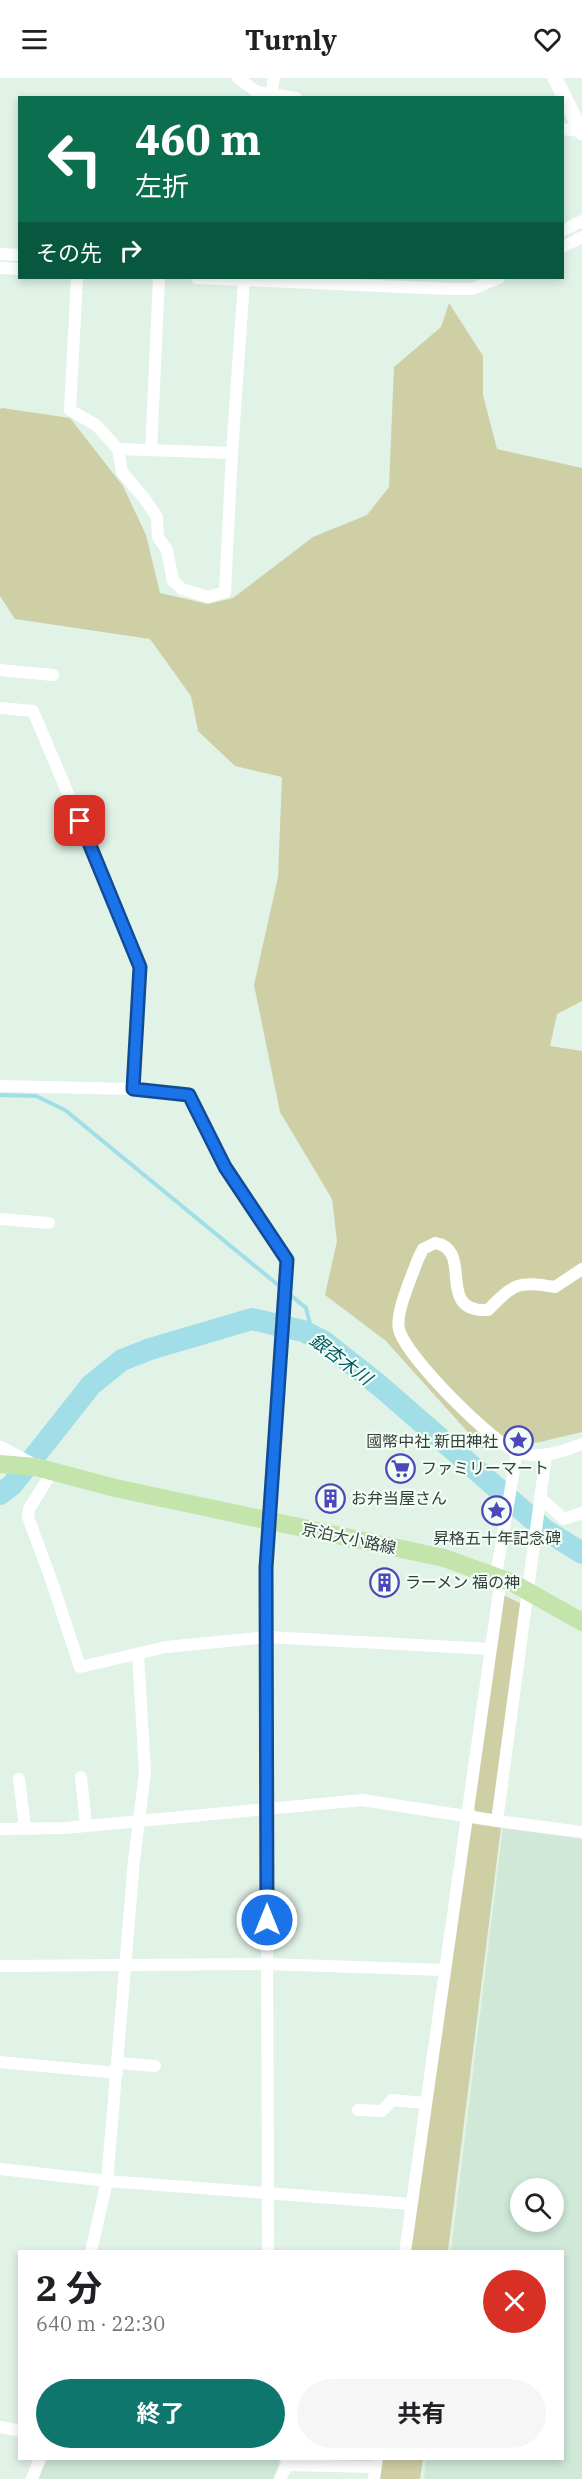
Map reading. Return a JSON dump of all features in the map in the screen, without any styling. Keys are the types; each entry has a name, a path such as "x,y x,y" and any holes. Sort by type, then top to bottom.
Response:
{"main road":[{"name":"京泊大小路線","path":"10,1463 115,1488 444,1558 498,1576 582,1622"}],"street":[{"path":"238,78 257,92 284,96"},
{"path":"271,94 274,78"},
{"path":"555,78 564,96"},
{"path":"564,97 581,132"},
{"path":"564,129 581,132"},
{"path":"564,230 582,221"},
{"path":"564,246 582,237"},
{"path":"0,254 18,255"},
{"path":"0,268 18,269"},
{"path":"77,279 70,410 96,425 118,449 122,472 157,517 158,537 167,550 173,581 182,589 208,597 225,592 244,280"},
{"path":"151,450 159,279"},
{"path":"220,279 472,289 497,279"},
{"path":"118,449 232,453"},
{"path":"0,670 53,675"},
{"path":"0,708 33,711 140,967 133,1089"},
{"path":"0,1086 133,1089 189,1095 225,1167 287,1260 266,1568 268,1637 267,2250"},
{"path":"0,1219 49,1223"},
{"path":"582,1269 555,1287 529,1283 512,1287 489,1310 476,1310 467,1307 460,1299 451,1252 438,1243 430,1245 423,1249 418,1259 400,1312 398,1327 405,1345 443,1388 488,1433 516,1452 532,1456 546,1455 582,1444"},
{"path":"0,1448 10,1463"},
{"path":"405,2250 516,1452"},
{"path":"497,1821 546,1455"},
{"path":"44,1470 28,1517 80,1667 166,1647 268,1637 490,1649"},
{"path":"539,1500 564,1519 582,1513"},
{"path":"91,2250 107,2181 145,1772 138,1654"},
{"path":"81,1777 86,1825"},
{"path":"19,1779 25,1828"},
{"path":"0,1829 86,1825 362,1800 582,1832"},
{"path":"0,1966 267,1964 444,1970"},
{"path":"0,2062 117,2068 155,2066"},
{"path":"358,2110 382,2111 392,2100 426,2103"},
{"path":"0,2169 107,2181 411,2204"},
{"path":"0,2427 18,2431"},
{"path":"32,2479 39,2460"},
{"path":"280,2479 287,2462 375,2468"}],"shaded area":[{"path":"503,1828 582,1839 582,2479 424,2479 426,2460 564,2460 564,2250 451,2250"},
{"path":"47,2460 280,2460 274,2479 36,2479"}],"green space":[{"path":"449,303 483,356 483,395 497,449 582,468 582,1001 557,1014 550,1046 582,1051 582,1432 540,1442 482,1448 386,1341 325,1295 337,1241 332,1199 280,1112 254,985 278,877 282,777 235,766 198,731 191,696 150,639 15,619 0,596 0,409 70,418 123,486 146,535 160,593 208,604 233,598 313,537 367,515 389,487 394,367 441,327"},
{"path":"503,1595 522,1604 492,1814 476,1811 473,1807"},
{"path":"473,1822 501,1827 448,2250 408,2250 470,1824"},
{"path":"379,2460 423,2460 420,2479 377,2479"}],"waterway":[{"path":"0,1095 36,1096 65,1110 283,1289"},
{"path":"289,1294 306,1308 313,1335 323,1341"},
{"name":"銀杏木川","path":"0,1494 12,1485 91,1385 122,1360 150,1349 252,1319 303,1331 323,1341 380,1386 545,1530 582,1553"}],"place":[{"name":"國幣中社 新田神社","path":"519,1441"},
{"name":"ファミリーマート","path":"400,1468"},
{"name":"お弁当屋さん","path":"330,1498"},
{"name":"昇格五十年記念碑","path":"497,1510"},
{"name":"ラーメン 福の神","path":"384,1582"}],"route":[{"path":"80,821 140,967 133,1089 189,1095 225,1167 287,1260 266,1568 268,1637 267,1920"}]}
